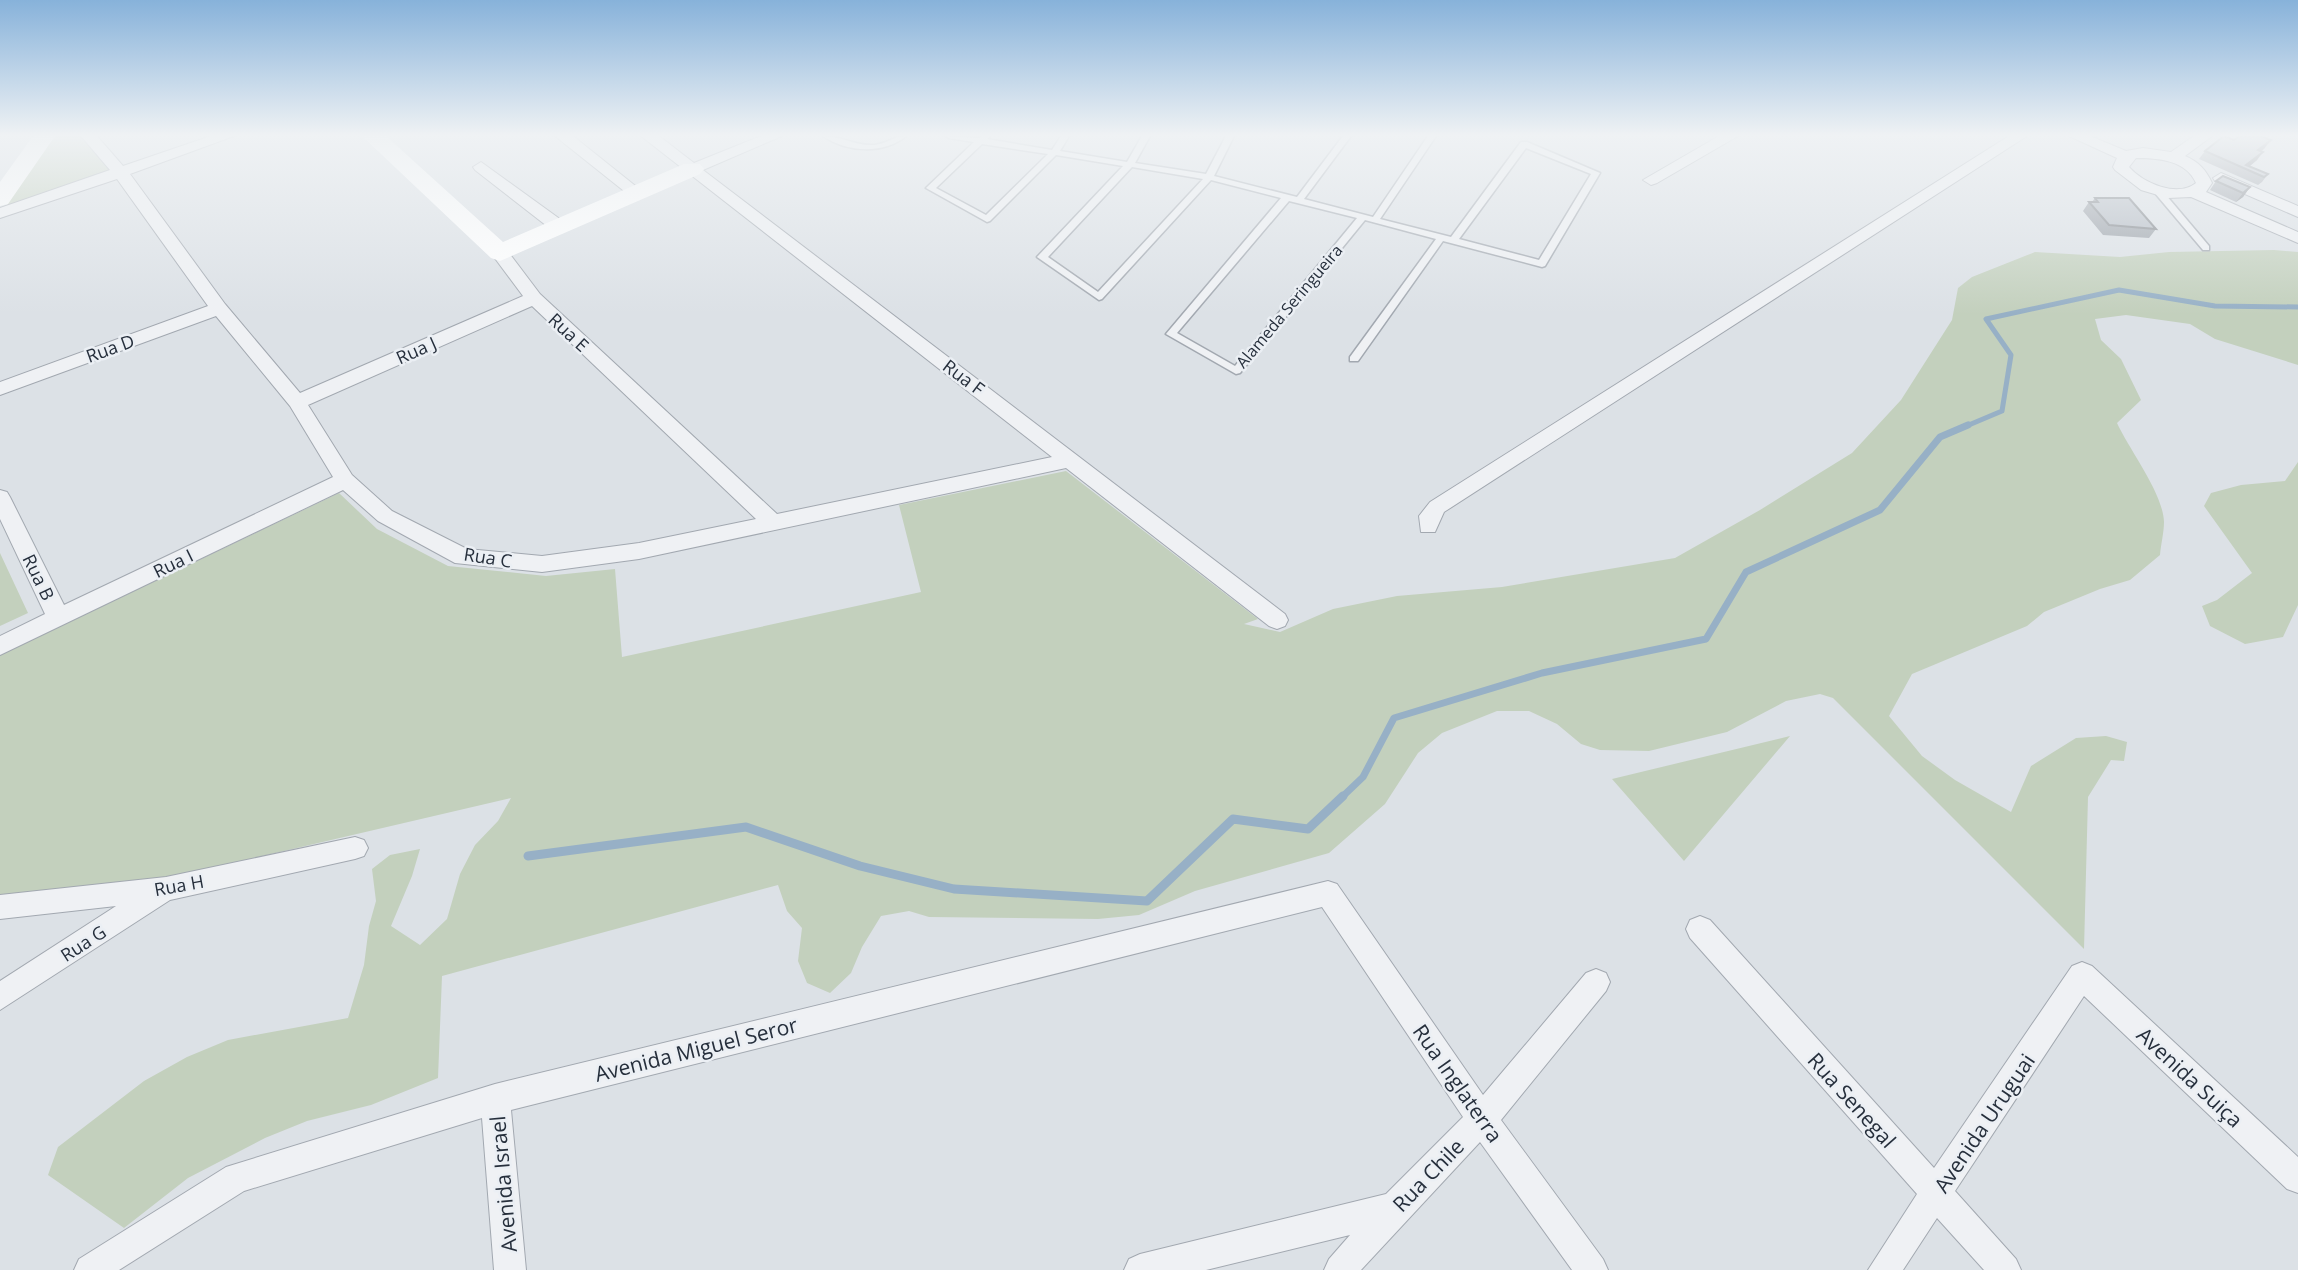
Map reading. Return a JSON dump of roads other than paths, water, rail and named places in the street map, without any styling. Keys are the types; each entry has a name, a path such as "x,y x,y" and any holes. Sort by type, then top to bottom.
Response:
{"street":[{"path":"0,213 52,195"},
{"name":"Rua C","path":"138,195 219,308 297,402 345,480 385,516 463,557 542,564 639,551 1072,460"},
{"name":"Rua E","path":"437,195 500,253 534,298 772,522"},
{"path":"518,195 558,226"},
{"path":"500,253 628,195"},
{"name":"Rua F","path":"726,195 1277,620"},
{"path":"1428,527 1429,516 1437,507 1926,195"},
{"path":"2201,195 2295,234"},
{"path":"2259,195 2298,212"},
{"name":"Rua J","path":"297,402 534,298"},
{"name":"Rua D","path":"0,389 219,308"},
{"name":"Rua I","path":"0,646 345,480"},
{"name":"Rua B","path":"0,497 59,619"},
{"name":"Rua H","path":"0,907 166,889 355,848"},
{"name":"Rua G","path":"0,997 166,889"},
{"name":"Avenida Miguel Seror","path":"90,1270 237,1178 495,1099 1328,893"},
{"name":"Rua Inglaterra","path":"1328,893 1482,1119 1592,1270"},
{"name":"Rua Senegal","path":"1700,929 2005,1270"},
{"name":"Avenida Uruguai","path":"1884,1270 1937,1195 2082,975"},
{"name":"Avenida Suiça","path":"2082,975 2298,1178"},
{"name":"Rua Chile","path":"1340,1270 1395,1208 1482,1119 1596,982"},
{"name":"Avenida Israel","path":"495,1099 510,1270"},
{"path":"1140,1270 1395,1208"}],"lane":[{"path":"943,195 987,219 1011,195"},
{"path":"1100,195 1042,257 1099,297 1192,195"},
{"path":"1280,195 1542,264 1583,195"},
{"path":"1299,200 1303,195"},
{"path":"1375,220 1392,195"},
{"path":"1453,241 1486,195"},
{"path":"2161,195 2206,248"},
{"name":"Alameda Seringueira","path":"1287,197 1171,334 1236,371 1363,217"},
{"path":"1354,359 1441,237"}],"waterway":[{"path":"1964,427 2002,411 2011,355 1986,319 2119,290 2215,306 2298,307"},
{"path":"1341,798 1363,777 1394,718 1542,673 1706,639 1746,572 1880,510 1940,437 1968,425"},
{"path":"528,856 746,827 860,866 954,889 1147,901 1233,819 1308,829 1343,796"}]}
